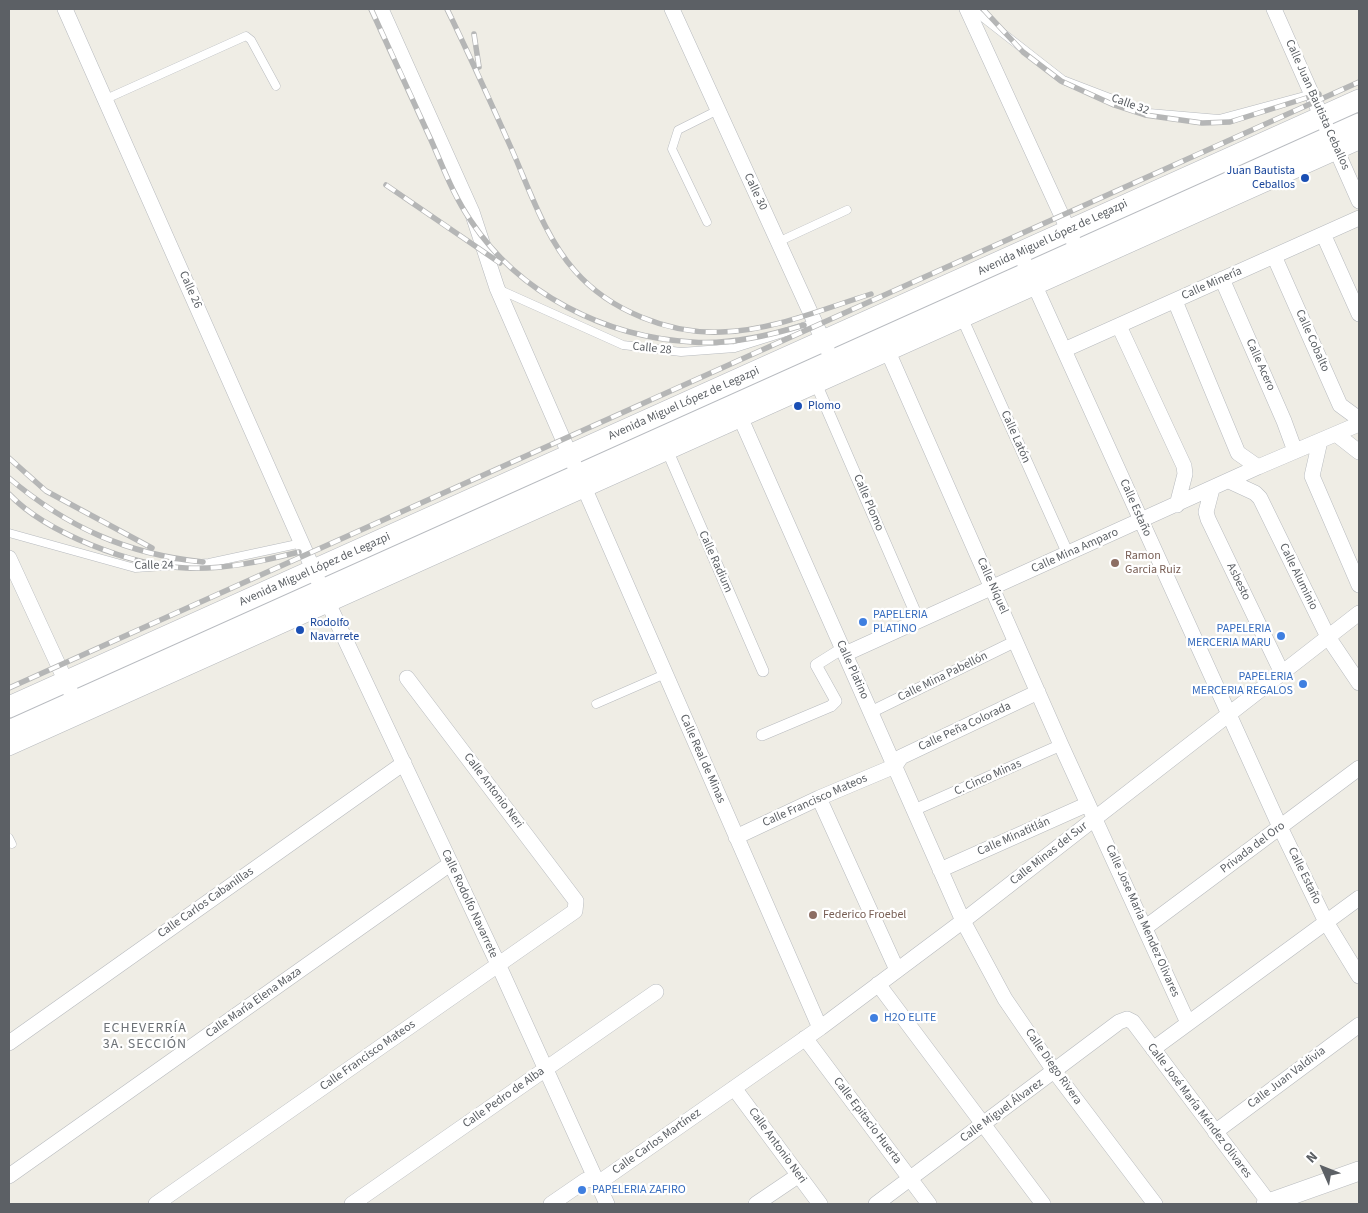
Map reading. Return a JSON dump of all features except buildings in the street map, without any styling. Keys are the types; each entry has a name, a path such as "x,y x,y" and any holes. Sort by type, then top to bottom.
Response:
{"main road":[{"name":"Avenida Miguel López de Legazpi","path":"1028,271 1068,230 1359,100"},
{"name":"Avenida Miguel López de Legazpi","path":"9,731 78,708 322,588 577,474 827,350 1028,271 1081,258 1334,144 1359,124"},
{"name":"Avenida Miguel López de Legazpi","path":"9,707 66,682 322,588"}],"street":[{"name":"Calle 26","path":"65,9 322,588"},
{"path":"381,9 472,212 497,288 577,474"},
{"name":"Calle 30","path":"672,9 827,350"},
{"path":"967,9 1081,258"},
{"name":"Calle Juan Bautista Ceballos","path":"1274,9 1359,201"},
{"name":"Avenida Miguel López de Legazpi","path":"1334,144 1359,142"},
{"name":"Calle Minería","path":"1064,350 1274,256 1324,236 1359,218"},
{"path":"1324,236 1359,314"},
{"name":"Calle Cobalto","path":"1274,256 1340,405 1359,419"},
{"name":"Avenida Miguel López de Legazpi","path":"577,474 668,452 817,386 827,350 889,354 962,320 1028,271"},
{"name":"Calle Estaño","path":"1028,271 1280,828 1326,922 1359,976"},
{"name":"Calle Acero","path":"1222,279 1284,421 1294,451"},
{"path":"1175,301 1238,453 1258,468"},
{"name":"Calle Latón","path":"962,320 1068,554"},
{"path":"1119,326 1184,466 1185,474 1177,505"},
{"name":"Calle Níquel","path":"889,354 1095,818"},
{"name":"Calle Plomo","path":"817,386 919,621"},
{"name":"Calle Platino","path":"741,420 963,921"},
{"name":"Calle Mina Amparo","path":"762,736 831,706 836,701 816,665 819,661 919,621 1294,451 1359,424"},
{"path":"1336,434 1359,452"},
{"path":"1320,441 1312,476 1359,585"},
{"name":"Calle Radium","path":"668,452 763,671"},
{"name":"Calle Real de Minas","path":"577,474 820,1028"},
{"name":"Calle Aluminio","path":"1229,481 1255,493 1260,498 1328,638 1359,683"},
{"name":"Asbesto","path":"1212,489 1206,512 1208,519 1282,673"},
{"path":"9,558 78,708"},
{"name":"Calle Rodolfo Navarrete","path":"322,588 498,964 607,1204"},
{"name":"Calle Minas del Sur","path":"734,1088 820,1028 963,921 1359,613"},
{"name":"Calle Mina Pabellón","path":"871,712 1016,641"},
{"name":"Calle Antonio Neri","path":"407,678 574,897 577,906"},
{"name":"Calle Peña Colorada","path":"895,766 901,757 1038,692"},
{"name":"Avenida Miguel López de Legazpi","path":"9,748 78,708"},
{"name":"C. Cinco Minas","path":"914,810 1061,745"},
{"name":"Calle Carlos Cabanillas","path":"9,1043 404,763"},
{"name":"Calle Francisco Mateos","path":"736,837 819,798 895,766"},
{"name":"Privada del Oro","path":"1146,927 1359,768"},
{"path":"819,798 897,970"},
{"name":"Calle Minatitlán","path":"940,870 1088,804"},
{"name":"Calle Jose Maria Mendez Olivares","path":"1095,818 1188,1023"},
{"name":"Calle María Elena Maza","path":"9,1176 450,864"},
{"path":"1153,1049 1359,898"},
{"name":"Calle Francisco Mateos","path":"156,1204 571,914 577,906"},
{"name":"Calle Diego Rivera","path":"963,921 1005,999 1055,1072 1155,1204"},
{"path":"878,984 982,1126 1044,1204"},
{"name":"Calle Pedro de Alba","path":"352,1204 656,992"},
{"name":"Calle Miguel Álvarez","path":"876,1204 1055,1072 1119,1022 1127,1019"},
{"name":"Calle José María Méndez Olivares","path":"1127,1019 1133,1022 1268,1204"},
{"name":"Calle Juan Valdivia","path":"1216,1132 1359,1025"},
{"name":"Calle Epitacio Huerta","path":"806,1038 929,1204"},
{"name":"Calle Antonio Neri","path":"734,1088 820,1204"},
{"name":"Calle Carlos Martínez","path":"551,1204 586,1180 604,1180 734,1088"},
{"path":"1268,1204 1359,1171"},
{"path":"756,1204 799,1175"}],"lane":[{"name":"Calle 32","path":"972,9 1063,80 1149,113 1219,119 1312,94"},
{"path":"106,99 246,36 251,40 276,86"},
{"path":"708,222 672,149 678,130 718,110"},
{"path":"778,242 847,210"},
{"name":"Calle 28","path":"497,288 624,346 681,352 735,348 827,350"},
{"name":"Calle 24","path":"9,533 135,568 209,563 302,543"},
{"path":"596,704 665,674"}],"railway":[{"path":"371,9 459,202 491,247 514,270 539,290 567,307 596,321 659,338 706,343 734,341 777,333 804,325"},
{"path":"447,9 555,244 575,271 605,298 642,317 661,324 701,332 721,332 759,328 871,294"},
{"path":"983,9 1023,52 1061,81 1114,105 1145,115 1202,123 1230,122 1319,94"},
{"path":"474,34 479,67"},
{"path":"9,688 1359,82"},
{"path":"386,185 500,263"},
{"path":"9,458 46,491 152,548"},
{"path":"9,478 53,511 99,535 123,545 148,552 203,562"},
{"path":"9,494 45,522 67,534 116,554 164,566 214,568 257,562 299,552"}],"place":[{"name":"Juan Bautista Ceballos","path":"1305,178"},
{"name":"Plomo","path":"798,406"},
{"name":"Ramon Garcia Ruiz","path":"1115,563"},
{"name":"PAPELERIA PLATINO","path":"863,622"},
{"name":"Rodolfo Navarrete","path":"300,630"},
{"name":"PAPELERIA MERCERIA MARU","path":"1281,636"},
{"name":"PAPELERIA MERCERIA REGALOS","path":"1303,684"},
{"name":"Federico Froebel","path":"813,915"},
{"name":"H2O ELITE","path":"874,1018"},
{"name":"PAPELERIA ZAFIRO","path":"582,1190"}],"district":[{"name":"ECHEVERRÍA 3A. SECCIÓN","path":"145,1038"}]}
